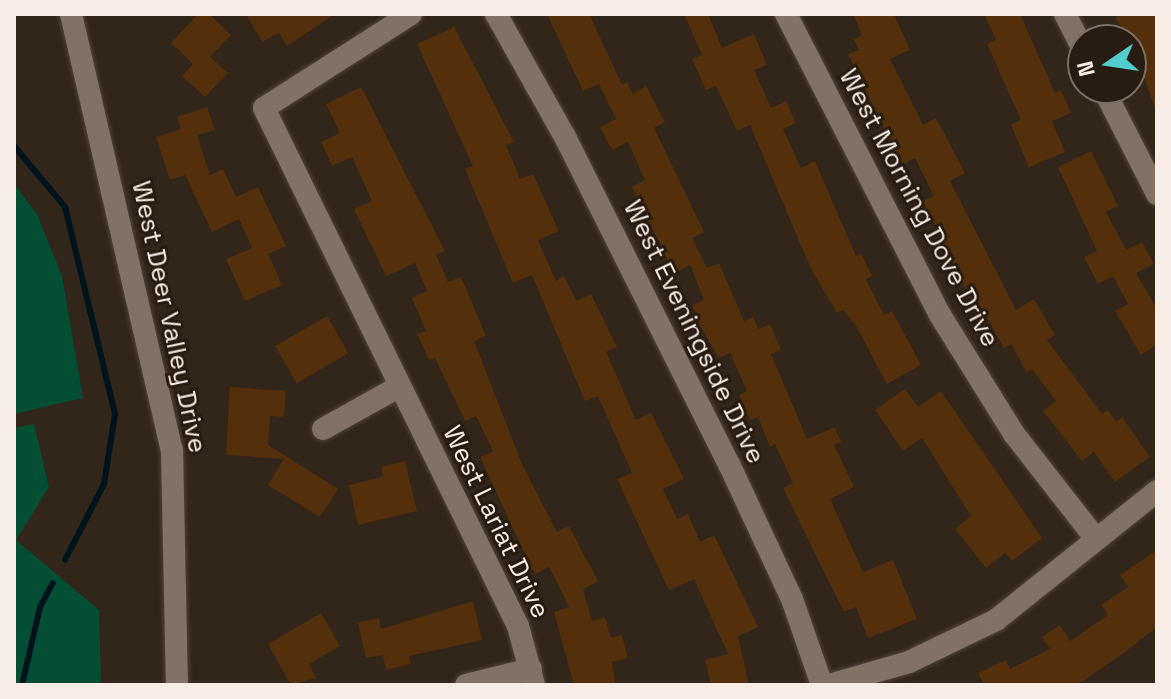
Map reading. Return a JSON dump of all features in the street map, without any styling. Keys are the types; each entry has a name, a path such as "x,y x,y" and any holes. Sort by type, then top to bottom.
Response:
{"street":[{"name":"West Deer Valley Drive","path":"71,14 172,450 177,685"},
{"name":"West Lariat Drive","path":"411,14 264,108 398,387 518,626 533,677"},
{"name":"West Eveningside Drive","path":"496,14 565,137 729,464 792,599 822,685"},
{"name":"West Morning Dove Drive","path":"786,14 940,315 1014,434 1096,539"},
{"path":"1111,104 1157,194"},
{"path":"323,429 398,387"},
{"path":"829,685 909,662 996,620 1157,491"},
{"path":"466,685 533,677"}],"green space":[{"path":"14,184 37,214 62,276 83,398 14,414"},
{"path":"34,424 49,487 16,540 99,610 101,685 14,685 14,428"}],"building":[{"path":"198,14 209,14 231,35 210,57 228,73 205,97 182,76 193,64 171,43"},
{"path":"246,14 335,14 287,46 279,33 262,42"},
{"path":"547,14 589,14 622,85 627,82 633,94 646,86 665,122 654,128 704,232 692,238 707,268 719,263 744,321 753,317 758,329 770,324 781,350 771,354 807,439 835,427 841,442 834,445 854,487 830,499 863,572 893,560 917,619 868,638 856,607 844,612 783,488 793,483 775,444 770,447 758,417 750,420 739,395 747,391 730,353 719,358 701,327 692,305 704,300 690,265 674,273 632,187 645,180 628,142 612,150 600,127 616,119 599,84 583,91"},
{"path":"684,14 708,14 722,48 754,34 767,65 754,70 771,108 786,101 796,123 783,129 801,168 815,161 856,256 861,253 872,276 866,279 884,315 892,311 921,365 887,384 855,324 843,310 837,313 811,269 750,125 737,131 716,86 706,90 692,59 702,55"},
{"path":"853,14 894,14 910,50 890,59 923,125 936,118 965,173 950,181 1016,310 1034,299 1055,335 1047,340 1102,414 1108,410 1116,422 1122,417 1150,457 1115,482 1094,452 1082,461 1043,411 1056,401 1032,369 1027,373 1011,344 1004,348 986,316 980,319 923,201 934,196 915,158 902,165 848,54 859,50 854,39 862,35"},
{"path":"984,14 1020,14 1055,93 1061,90 1071,113 1052,121 1065,152 1029,167 1011,125 1021,120 987,44 996,40"},
{"path":"1124,14 1157,14 1157,114 1147,86 1147,24 1119,24 1115,18"},
{"path":"454,27 514,142 506,145 520,179 533,174 559,231 538,240 556,281 564,276 576,301 591,294 617,347 606,352 636,420 651,413 684,479 663,489 677,519 688,514 700,542 714,535 758,627 738,636 749,685 711,685 705,660 728,654 694,579 669,590 617,479 632,473 598,396 585,401 532,275 513,283 465,169 473,166 417,44"},
{"path":"361,87 445,251 436,255 448,282 461,277 486,336 474,341 522,464 557,532 569,526 598,581 583,589 592,621 605,617 611,638 622,635 628,658 612,662 616,685 574,685 554,612 569,607 549,567 535,574 480,457 493,451 476,416 465,421 435,358 429,360 417,334 426,331 412,298 427,291 415,263 386,276 354,209 372,201 352,157 332,166 321,142 340,133 326,104"},
{"path":"207,107 215,130 197,135 210,175 223,169 236,197 258,187 286,246 268,254 282,285 245,301 226,259 252,248 239,219 212,232 185,175 170,180 156,137 181,129 177,117"},
{"path":"1091,151 1118,206 1106,212 1126,250 1142,242 1154,264 1136,273 1157,309 1157,345 1141,355 1115,311 1128,304 1113,276 1098,284 1084,257 1097,251 1058,167"},
{"path":"327,316 348,353 297,383 275,346"},
{"path":"230,387 286,391 284,417 270,416 268,445 338,489 320,517 268,485 284,459 226,455"},
{"path":"905,389 918,407 941,391 1042,538 1012,561 1005,553 986,568 955,529 971,516 922,438 903,451 875,410"},
{"path":"405,461 417,511 358,525 349,485 383,477 381,467"},
{"path":"1157,550 1157,627 1121,655 1077,685 978,685 983,682 978,673 1006,660 1010,669 1050,649 1042,637 1060,625 1070,641 1108,615 1101,605 1128,587 1120,575"},
{"path":"473,601 482,640 409,656 411,664 386,670 383,655 366,658 358,623 379,618 381,629"},
{"path":"321,613 340,646 309,664 316,678 291,685 268,644"}],"waterway":[{"path":"14,146 65,207 115,414 104,484 65,560"},
{"path":"22,685 40,607 53,583"}]}
